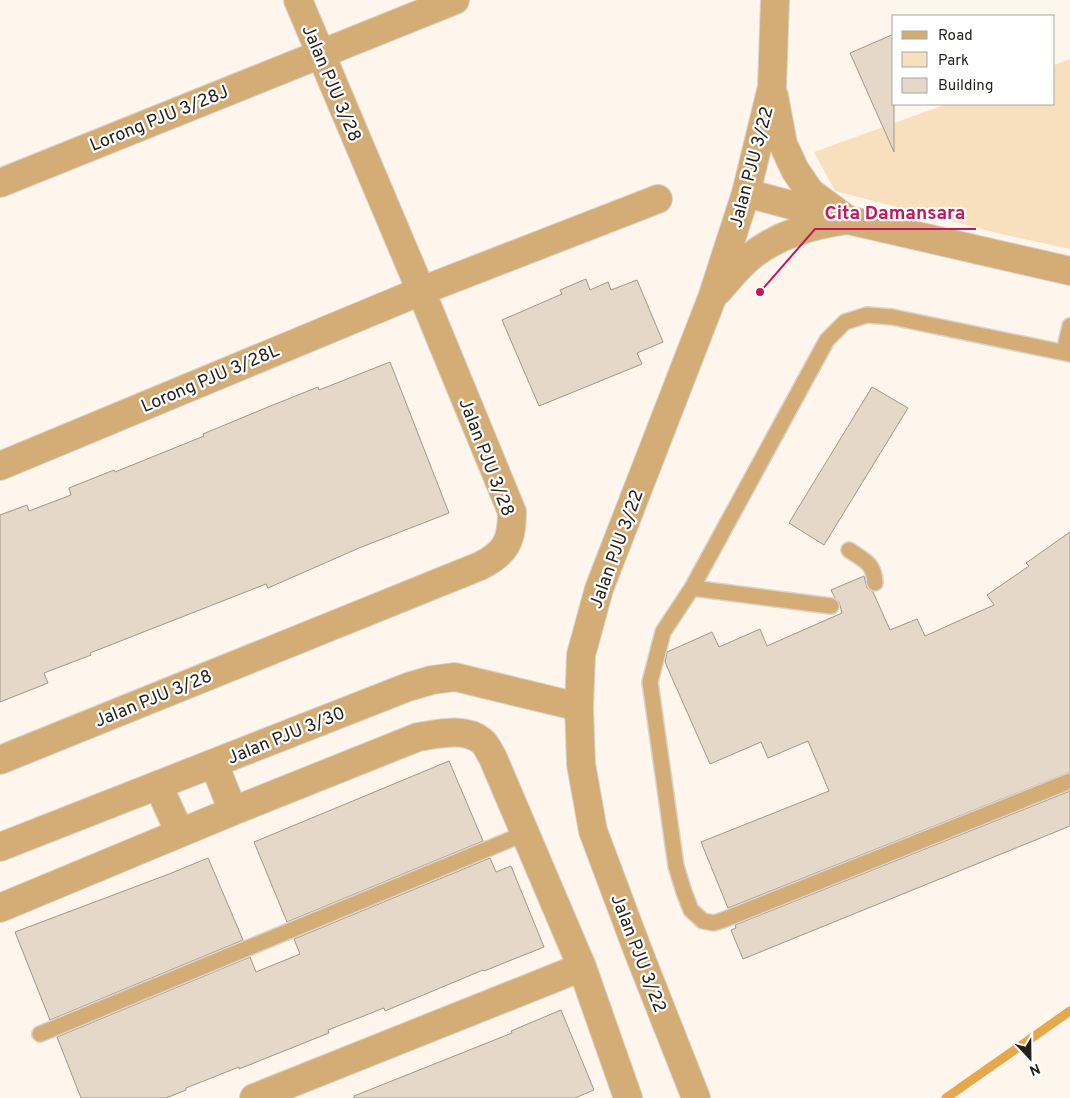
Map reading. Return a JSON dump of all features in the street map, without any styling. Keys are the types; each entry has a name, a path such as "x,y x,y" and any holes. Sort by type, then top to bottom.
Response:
{"street":[{"name":"Jalan PJU 3/28","path":"0,760 480,566 495,558 506,545 512,529 512,512 298,0"},
{"name":"Lorong PJU 3/28J","path":"0,183 319,53 455,0"},
{"name":"Jalan PJU 3/22","path":"696,1098 593,831 580,764 579,707 581,655 599,589 712,298 746,193 772,87 774,0"},
{"path":"772,87 782,144 795,170 810,192 848,220"},
{"path":"746,193 848,220 1070,271"},
{"name":"Lorong PJU 3/28L","path":"0,466 421,291 658,199"},
{"path":"712,298 748,258 769,243 819,224 848,220"},
{"name":"Jalan PJU 3/30","path":"0,847 408,687 432,680 455,676 579,707"},
{"path":"0,908 233,811 418,737 441,733 463,733 482,741 493,758 582,967 628,1098"},
{"path":"214,764 233,811"},
{"path":"158,785 180,833"},
{"path":"254,1098 582,967"}],"lane":[{"path":"1070,326 1067,353 892,316 868,315 845,322 827,340 692,588 664,632 650,682 676,866 691,910 704,921 714,922 723,920 1070,781"},
{"path":"850,550 874,571 875,582"},
{"path":"692,588 831,606"},
{"path":"40,1034 526,833"}],"green space":[{"path":"1070,59 1070,249 1005,235 835,191 814,152 944,105 1055,105 1055,65"}],"building":[{"path":"892,35 894,152 850,53"},
{"path":"586,279 590,290 608,282 611,290 637,280 663,342 637,353 642,364 539,406 502,320 562,294 560,290"},
{"path":"390,362 449,513 359,548 268,588 266,584 90,653 91,655 44,673 48,683 0,702 0,515 27,505 29,511 71,495 69,488 114,470 115,472 204,436 203,434 318,387 319,390"},
{"path":"872,387 908,408 824,545 789,523"},
{"path":"1070,532 1070,772 728,908 701,842 829,791 808,741 768,758 761,742 710,764 665,662 667,652 712,632 719,647 760,629 767,646 842,613 839,602 831,590 864,576 867,588 873,592 890,630 917,619 925,636 994,605 987,595 1029,566 1026,563"},
{"path":"449,761 483,841 287,922 254,842"},
{"path":"1070,791 1070,826 743,959 731,930 736,928 735,925"},
{"path":"208,858 243,940 50,1020 15,932"},
{"path":"490,858 496,872 511,866 544,947 385,1011 384,1008 328,1030 329,1033 186,1088 186,1090 166,1098 81,1098 57,1037 250,957 256,972 300,954 294,939"},
{"path":"561,1010 594,1090 575,1098 354,1098 354,1096 512,1033 511,1031"}],"waterway":[{"path":"946,1098 1070,1011"}],"place":[{"name":"Cita Damansara","path":"760,292"}]}
